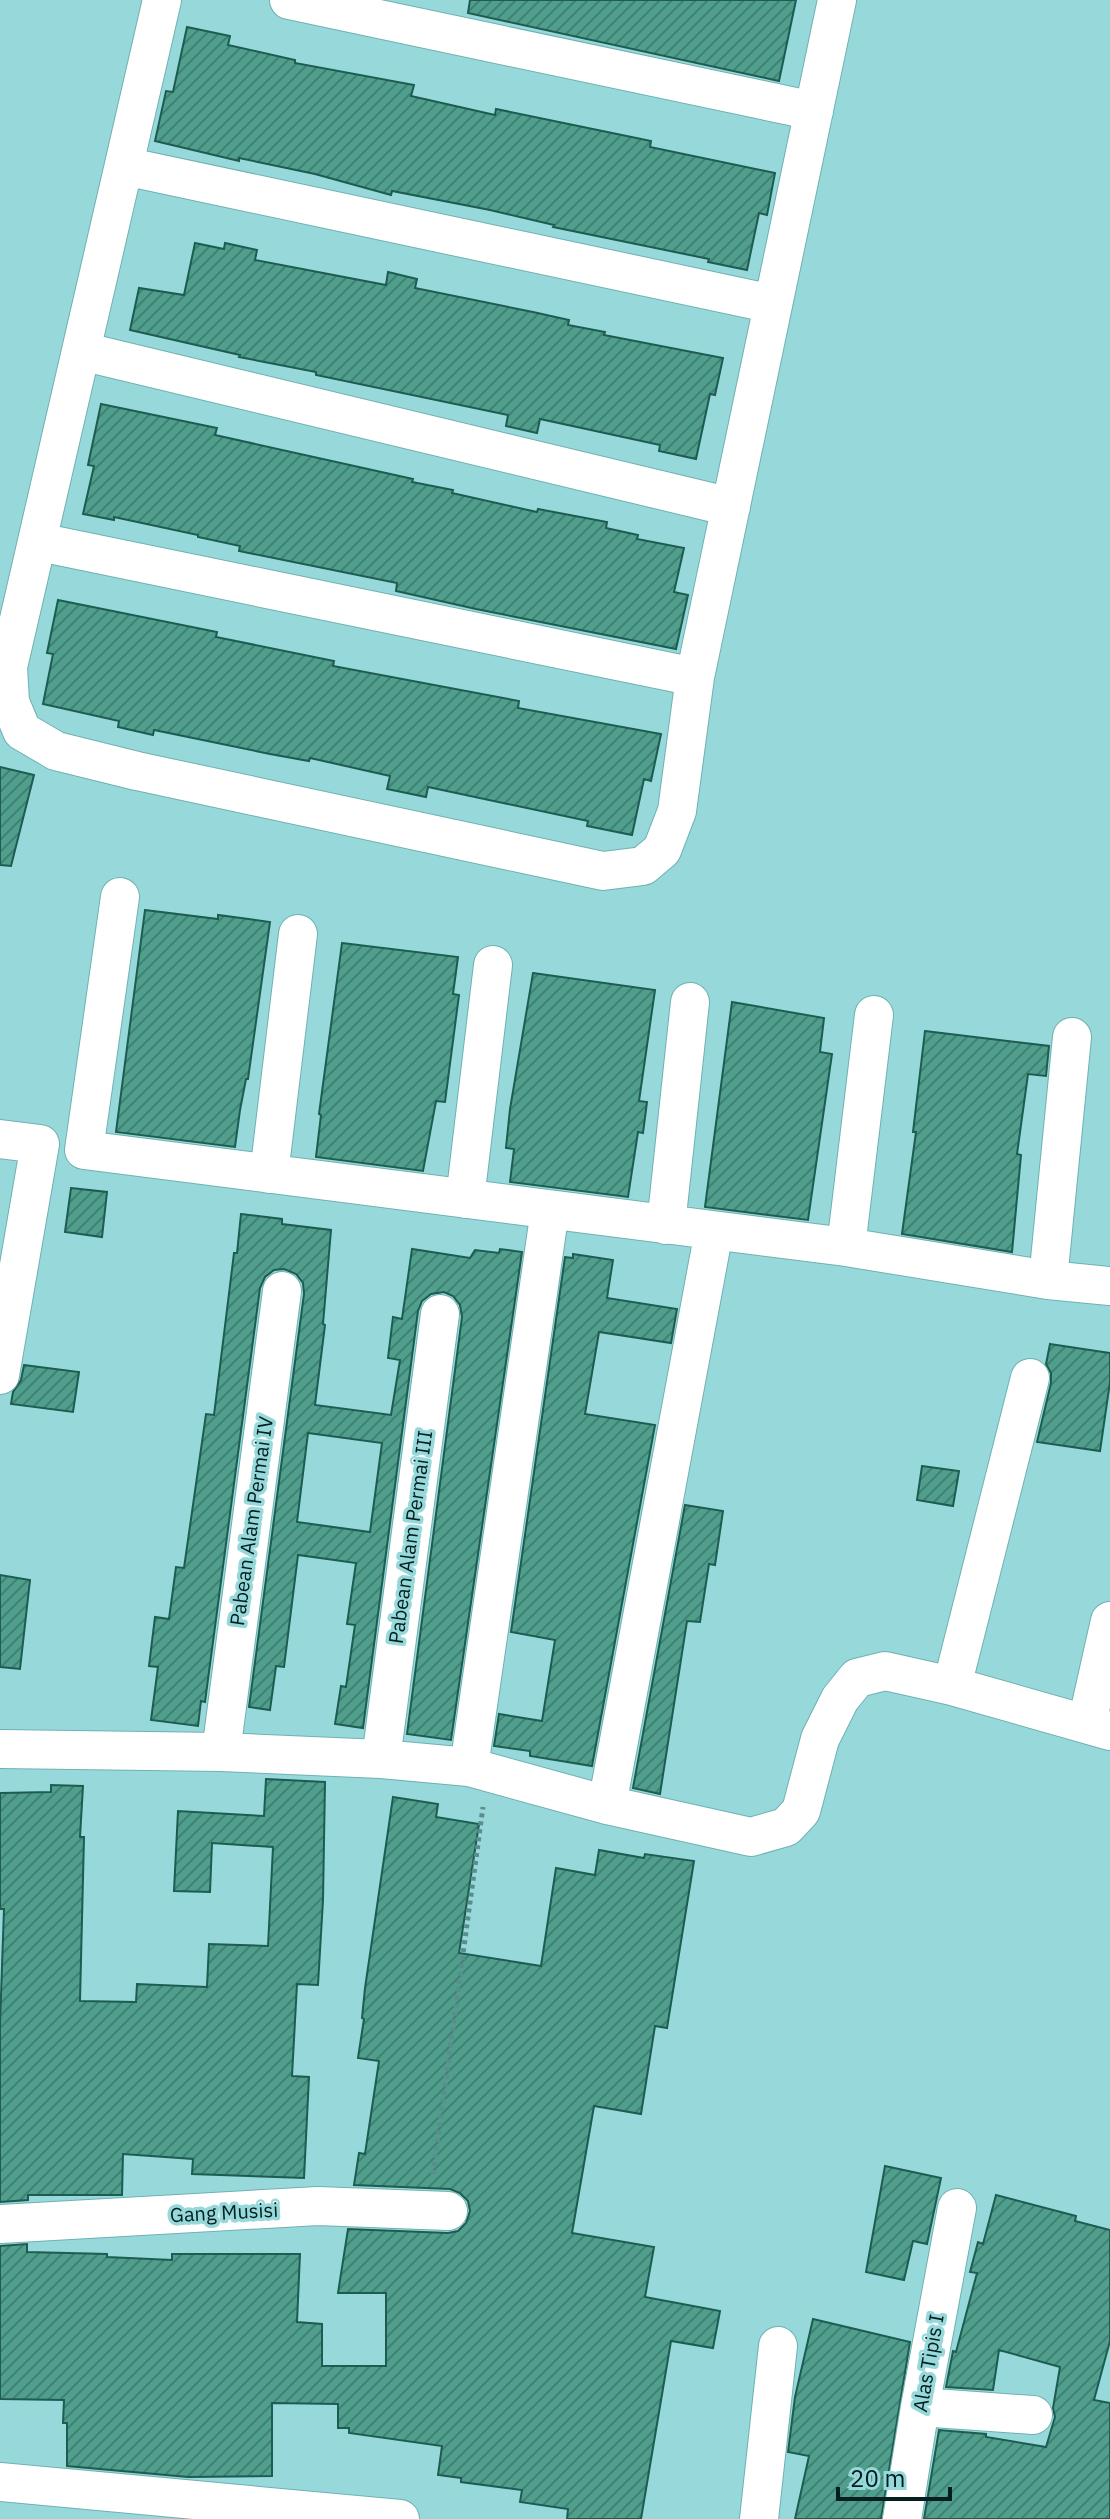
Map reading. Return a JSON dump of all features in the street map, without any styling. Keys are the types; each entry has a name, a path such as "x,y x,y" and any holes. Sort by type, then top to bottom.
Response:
{"street":[{"path":"162,0 8,667 10,702 22,731 56,751 152,775 603,871 643,866 662,850 677,811 695,677 837,0"},
{"path":"289,0 814,111"},
{"path":"124,166 773,304"},
{"path":"81,351 731,507"},
{"path":"39,542 695,677"},
{"path":"120,897 84,1150 846,1247 1048,1280 1110,1286"},
{"path":"269,1174 298,934"},
{"path":"465,1199 493,965"},
{"path":"666,1225 690,1002"},
{"path":"846,1247 874,1015"},
{"path":"1048,1280 1072,1037"},
{"path":"0,1139 40,1144 0,1375"},
{"path":"478,1768 550,1210"},
{"path":"607,1805 714,1231"},
{"name":"Pabean Alam Permai IV","path":"221,1752 282,1291"},
{"name":"Pabean Alam Permai III","path":"381,1759 440,1314"},
{"path":"952,1686 1030,1378"},
{"path":"0,1749 221,1752 381,1759 478,1768 607,1805 751,1837 786,1827 801,1811 820,1739 840,1699 857,1678 885,1671 952,1686 1099,1727 1110,1621"},
{"name":"Gang Musisi","path":"0,2224 318,2206 438,2210"},
{"name":"Alas Tipis I","path":"902,2519 957,2208"},
{"path":"759,2519 778,2346"},
{"path":"920,2407 1033,2415"},
{"path":"0,2482 317,2515 400,2519"}],"path":[{"path":"438,2210 478,1768"}],"building":[{"path":"470,0 796,0 779,81 468,13"},
{"path":"187,27 230,36 228,45 295,60 295,63 414,85 411,96 495,115 496,109 651,141 650,147 775,173 767,215 759,213 747,270 490,210 392,191 391,195 315,174 239,158 239,161 155,141 166,91 173,92"},
{"path":"195,243 224,249 225,243 257,250 255,260 386,285 388,272 417,279 415,288 569,320 568,325 605,332 604,335 723,358 715,395 710,394 696,459 659,451 660,445 540,419 537,433 506,426 508,415 316,375 316,372 130,330 139,288 184,295"},
{"path":"101,404 217,428 215,435 413,479 412,482 453,490 452,493 537,512 538,509 607,522 606,528 638,535 637,539 684,548 674,592 688,595 676,649 396,591 397,583 239,551 240,546 198,535 114,517 114,520 83,514 94,466 88,465"},
{"path":"58,600 217,632 216,637 334,661 333,666 519,701 518,708 661,734 651,781 644,779 632,835 587,826 588,821 428,787 426,797 387,789 390,776 154,730 153,735 118,727 119,721 43,704 53,654 47,653"},
{"path":"0,767 34,775 11,866 0,865"},
{"path":"145,910 270,922 235,1147 116,1132"},
{"path":"342,943 458,957 453,994 459,995 445,1102 436,1101 423,1171 316,1157"},
{"path":"533,973 655,990 639,1101 647,1102 643,1133 638,1132 628,1197 510,1182 514,1149 506,1148 510,1109"},
{"path":"732,1002 824,1018 820,1052 832,1054 808,1220 705,1207"},
{"path":"925,1031 1049,1046 1046,1076 1028,1074 1017,1154 1021,1155 1012,1252 902,1234 916,1132 913,1132"},
{"path":"71,1188 107,1192 102,1237 65,1232"},
{"path":"241,1214 282,1219 282,1224 331,1230 325,1325 315,1405 391,1415 400,1360 388,1358 393,1317 402,1319 412,1249 470,1258 475,1250 522,1252 451,1740 407,1734 462,1317 460,1305 453,1296 444,1292 431,1294 422,1301 418,1311 363,1728 335,1724 341,1686 346,1687 355,1625 347,1624 356,1563 298,1555 284,1667 276,1666 270,1710 249,1707 304,1294 303,1283 296,1274 284,1269 274,1270 265,1277 260,1288 205,1702 201,1701 198,1726 151,1720 158,1667 149,1666 155,1617 169,1619 176,1567 184,1568 206,1414 214,1415 234,1253 237,1253","holes":["308,1433 382,1443 370,1532 297,1522"]},
{"path":"573,1254 613,1260 607,1298 677,1309 671,1343 599,1332 585,1414 655,1425 592,1766 530,1756 530,1751 494,1746 499,1714 542,1721 555,1640 511,1632 565,1257 573,1258"},
{"path":"1050,1344 1110,1353 1110,1382 1100,1451 1037,1442 1051,1383 1051,1373 1046,1364"},
{"path":"24,1365 79,1372 73,1412 11,1404"},
{"path":"922,1466 959,1471 953,1506 917,1500"},
{"path":"685,1505 723,1511 715,1565 709,1564 700,1622 687,1621 660,1794 633,1788"},
{"path":"0,1575 30,1580 20,1669 0,1667"},
{"path":"266,1779 325,1782 318,1985 297,1984 292,2076 309,2077 304,2178 192,2174 193,2159 123,2154 122,2195 28,2195 28,2200 0,2202 0,2024 4,1909 0,1909 0,1793 51,1792 51,1785 83,1786 80,2001 136,2002 137,1984 207,1987 209,1944 268,1946 273,1847 212,1843 210,1892 174,1891 178,1811 264,1816"},
{"path":"393,1797 438,1804 436,1817 479,1824 459,1953 541,1966 556,1868 595,1875 599,1850 644,1858 645,1854 694,1861 667,2028 655,2026 641,2114 594,2106 572,2233 654,2247 645,2297 720,2311 713,2348 671,2341 641,2519 567,2519 568,2509 520,2502 522,2490 461,2482 461,2478 438,2475 442,2446 349,2433 349,2428 338,2428 338,2404 272,2403 272,2476 188,2477 67,2466 64,2400 0,2399 0,2246 27,2244 27,2252 107,2254 107,2257 172,2260 172,2254 300,2254 297,2322 322,2324 322,2366 386,2366 386,2293 338,2293 348,2229 448,2233 458,2231 466,2223 470,2211 468,2201 450,2189 354,2185 359,2153 365,2154 379,2061 358,2058"},
{"path":"885,2166 941,2178 927,2244 913,2241 904,2280 866,2272"},
{"path":"996,2195 1076,2216 1075,2221 1110,2230 1110,2341 1094,2400 1110,2403 1110,2519 924,2519 939,2430 986,2434 986,2437 1046,2447 1055,2417 1053,2408 1060,2367 999,2350 993,2390 946,2387 953,2351 956,2352 977,2273 970,2272 978,2242 983,2244"},
{"path":"813,2319 910,2342 881,2519 795,2519 809,2456 788,2452 795,2397"}]}
